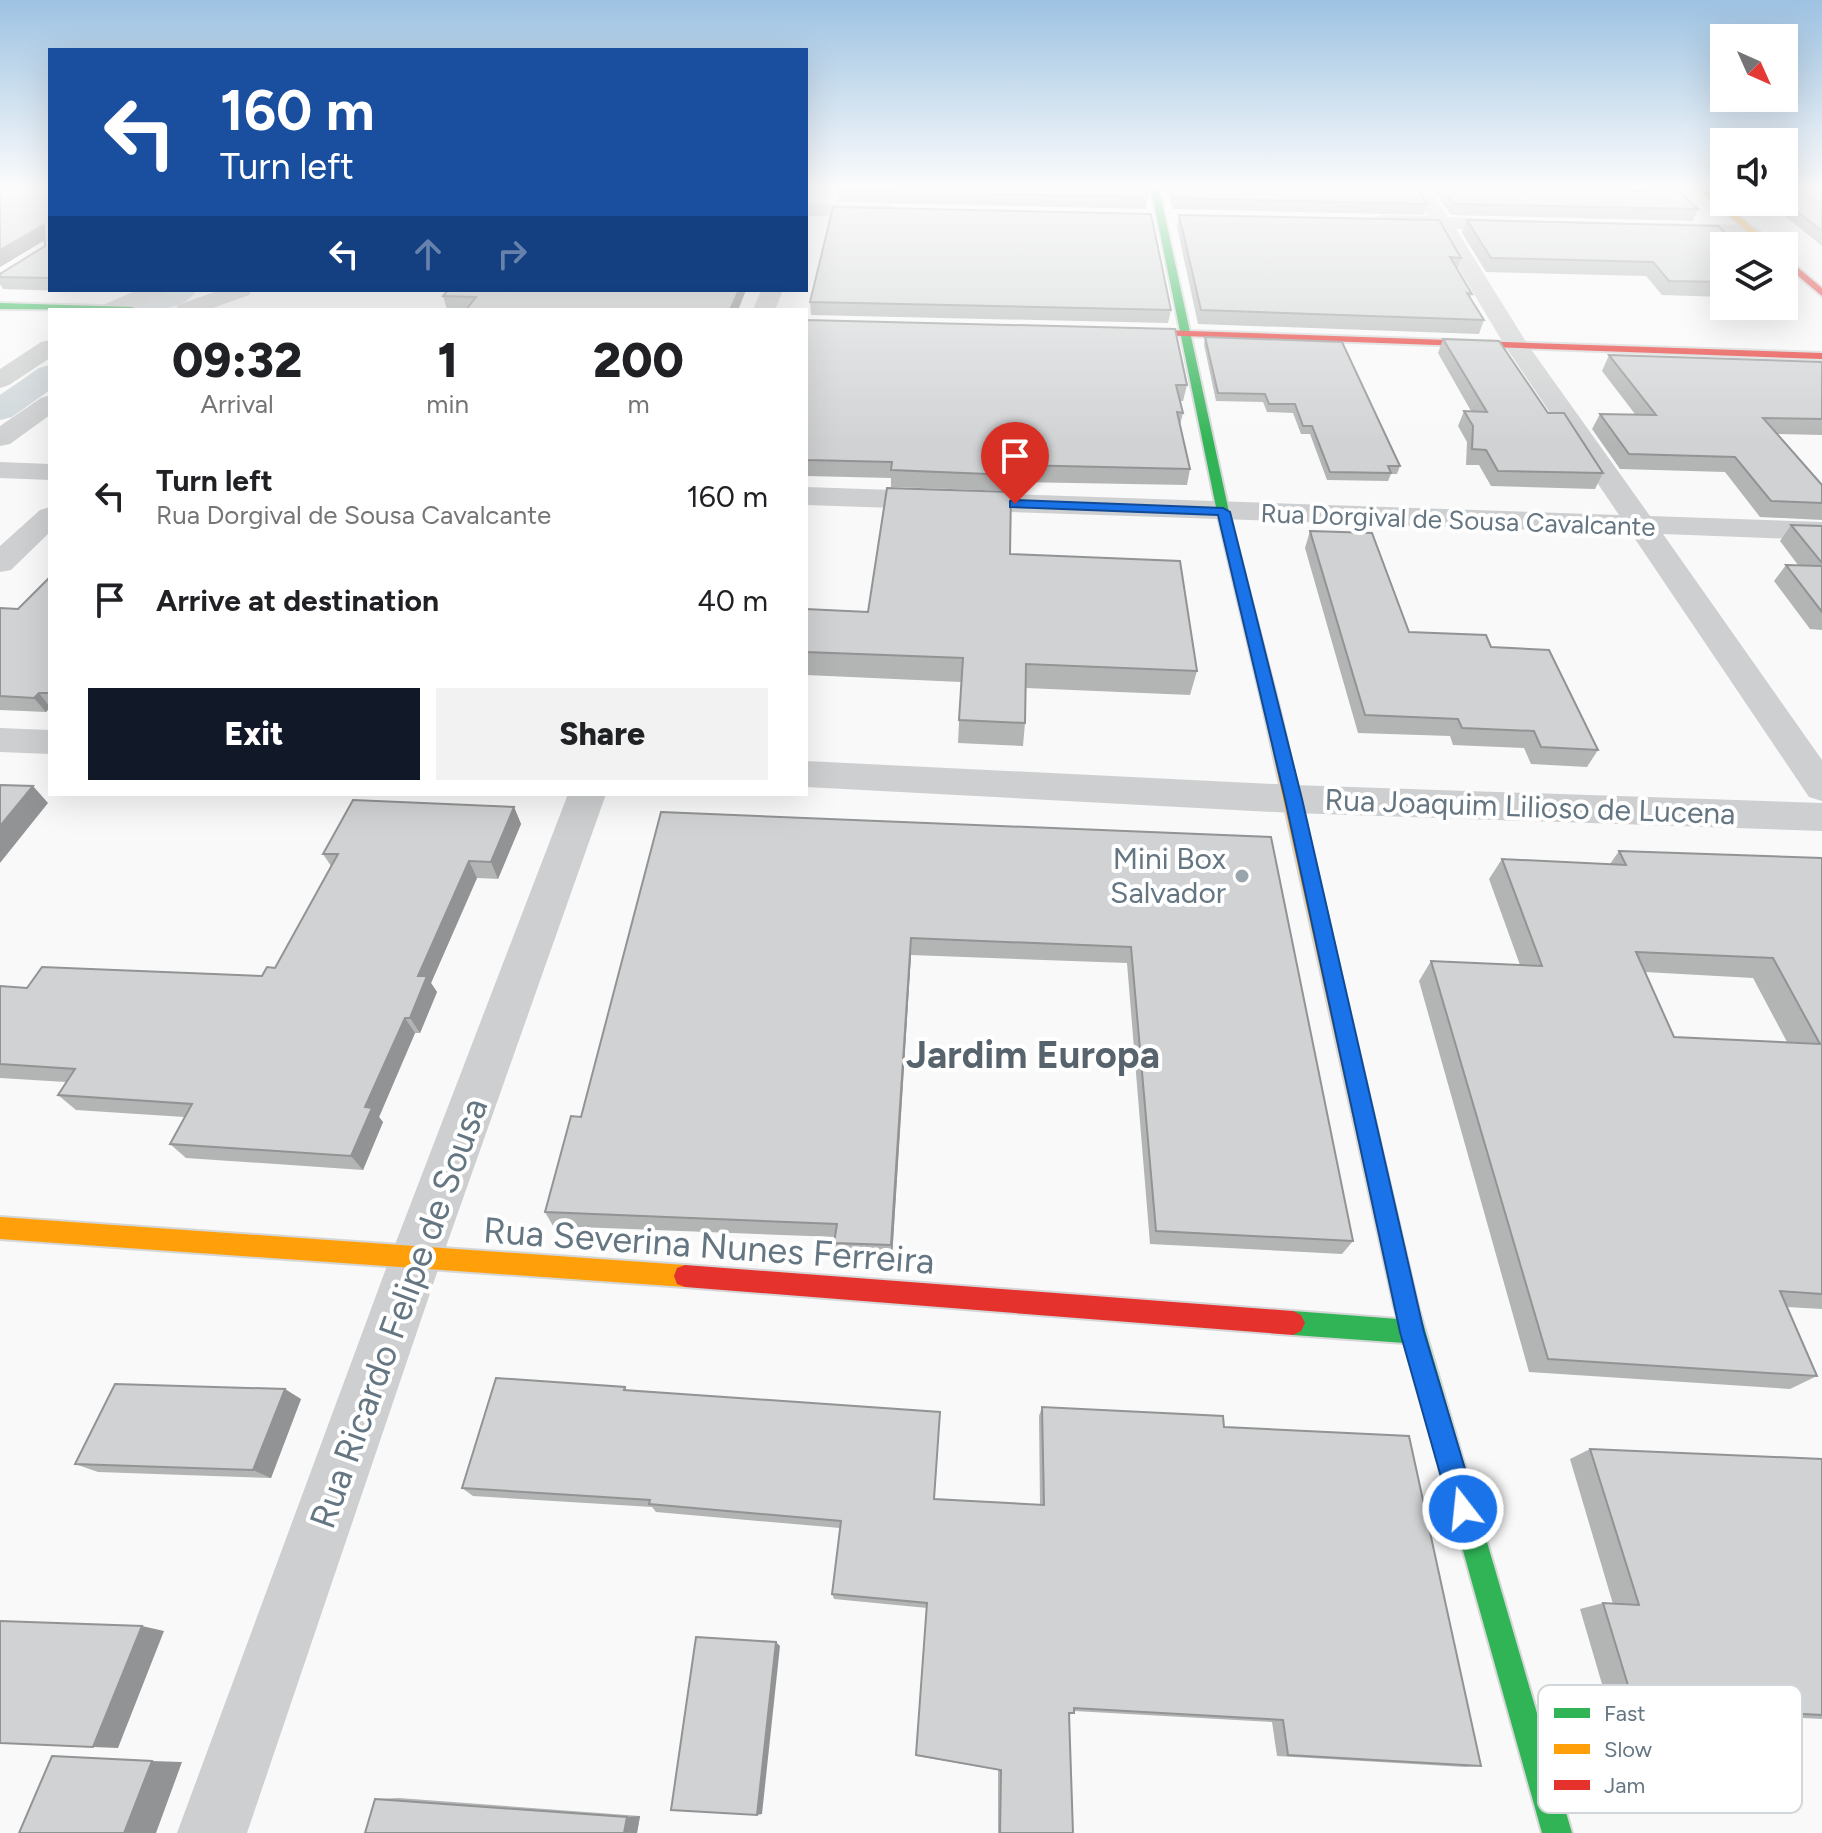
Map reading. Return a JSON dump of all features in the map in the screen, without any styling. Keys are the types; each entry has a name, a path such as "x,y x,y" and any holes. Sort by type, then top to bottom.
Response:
{"street":[{"path":"1175,275 1223,512 1293,799 1412,1332 1538,1767"},
{"path":"1473,275 1517,346 1822,788"},
{"path":"1801,275 1822,293"},
{"path":"115,308 151,292"},
{"path":"192,308 236,292"},
{"path":"0,306 56,308"},
{"path":"1140,333 1822,356"},
{"path":"0,380 48,348"},
{"path":"0,438 48,404"},
{"path":"0,470 48,472"},
{"name":"Rua Dorgival de Sousa Cavalcante","path":"808,496 1822,531"},
{"path":"0,563 48,518"},
{"path":"0,740 48,742"},
{"name":"Rua Joaquim Lilioso de Lucena","path":"808,774 1293,799 1822,817"},
{"name":"Rua Ricardo Felipe de Sousa","path":"212,1833 417,1255 586,796"},
{"name":"Rua Severina Nunes Ferreira","path":"0,1228 417,1255 1412,1332"},
{"path":"1551,1813 1557,1833"}],"building":[{"path":"0,275 48,275 48,278 0,277"},
{"path":"817,275 1164,275 1171,310 810,302"},
{"path":"1193,275 1460,275 1472,294 1467,293 1484,320 1201,310"},
{"path":"1664,275 1710,275 1710,282 1669,281"},
{"path":"446,292 738,292 731,308 468,308 476,297 443,296"},
{"path":"808,320 1175,329 1187,385 1176,385 1183,413 1177,412 1190,469 1012,465 1012,475 891,470 892,462 808,460"},
{"path":"1205,337 1342,342 1400,466 1388,466 1391,473 1330,472 1312,426 1303,426 1295,404 1269,404 1265,394 1218,393"},
{"path":"1443,339 1499,341 1548,413 1564,413 1603,473 1498,471 1486,450 1472,449 1473,426 1464,411 1487,412"},
{"path":"1609,355 1822,362 1822,419 1763,418 1822,485 1822,503 1771,501 1735,457 1629,454 1600,414 1656,415"},
{"path":"887,488 1011,492 1010,554 1180,561 1197,671 1026,664 1025,723 959,720 963,658 808,652 808,609 868,612"},
{"path":"1791,525 1822,526 1822,563"},
{"path":"1310,531 1372,533 1409,632 1486,635 1491,647 1549,650 1598,750 1541,747 1534,731 1462,728 1458,719 1365,715"},
{"path":"1786,565 1822,566 1822,612"},
{"path":"48,579 48,693 39,693 34,698 0,696 0,608 18,609"},
{"path":"0,785 33,786 0,826"},
{"path":"353,800 514,807 491,862 469,861 418,976 427,976 410,1018 405,1018 365,1107 372,1108 351,1156 170,1144 192,1104 58,1095 75,1069 0,1064 0,986 27,988 42,967 262,976 267,967 275,968 338,854 323,854"},
{"path":"661,812 1271,837 1353,1241 1156,1231 1131,947 911,938 891,1245 834,1243 837,1224 545,1212 571,1116 581,1117"},
{"path":"1619,851 1822,858 1822,1294 1780,1291 1817,1376 1548,1359 1431,961 1542,966 1502,859 1626,865","holes":["1636,952 1773,958 1820,1044 1674,1037"]},
{"path":"496,1378 940,1412 934,1499 1044,1505 1042,1407 1223,1416 1224,1427 1409,1436 1481,1766 1288,1755 1283,1720 1074,1708 1074,1713 1069,1713 1073,1833 1000,1833 1001,1770 916,1755 927,1603 832,1594 841,1521 649,1504 650,1500 462,1488"},
{"path":"115,1384 285,1389 253,1470 75,1464"},
{"path":"1590,1449 1822,1459 1822,1715 1802,1714 1802,1685 1628,1685 1603,1603 1639,1605"},
{"path":"0,1621 142,1626 93,1747 0,1743"},
{"path":"696,1637 776,1642 757,1815 671,1810"},
{"path":"52,1756 152,1761 124,1833 19,1833"},
{"path":"375,1799 627,1817 624,1833 365,1833"}],"waterway":[{"path":"148,308 179,292"},
{"path":"0,410 48,376"}],"traffic: fast":[{"path":"1173,275 1223,512 1271,707"},
{"path":"0,306 66,308"},
{"path":"1406,1306 1538,1767"},
{"path":"1293,1323 1412,1332"},
{"path":"1551,1813 1557,1833"}],"traffic: slow":[{"path":"1271,707 1406,1306"},
{"path":"0,1228 685,1276"}],"traffic: jam":[{"path":"1801,275 1822,293"},
{"path":"1161,333 1822,356"},
{"path":"685,1276 1293,1323"}],"place":[{"name":"Mini Box Salvador","path":"1242,876"}],"district":[{"name":"Jardim Europa","path":"1033,1055"}],"route":[{"path":"1015,504 1223,512 1293,799 1412,1332 1463,1509"}]}
